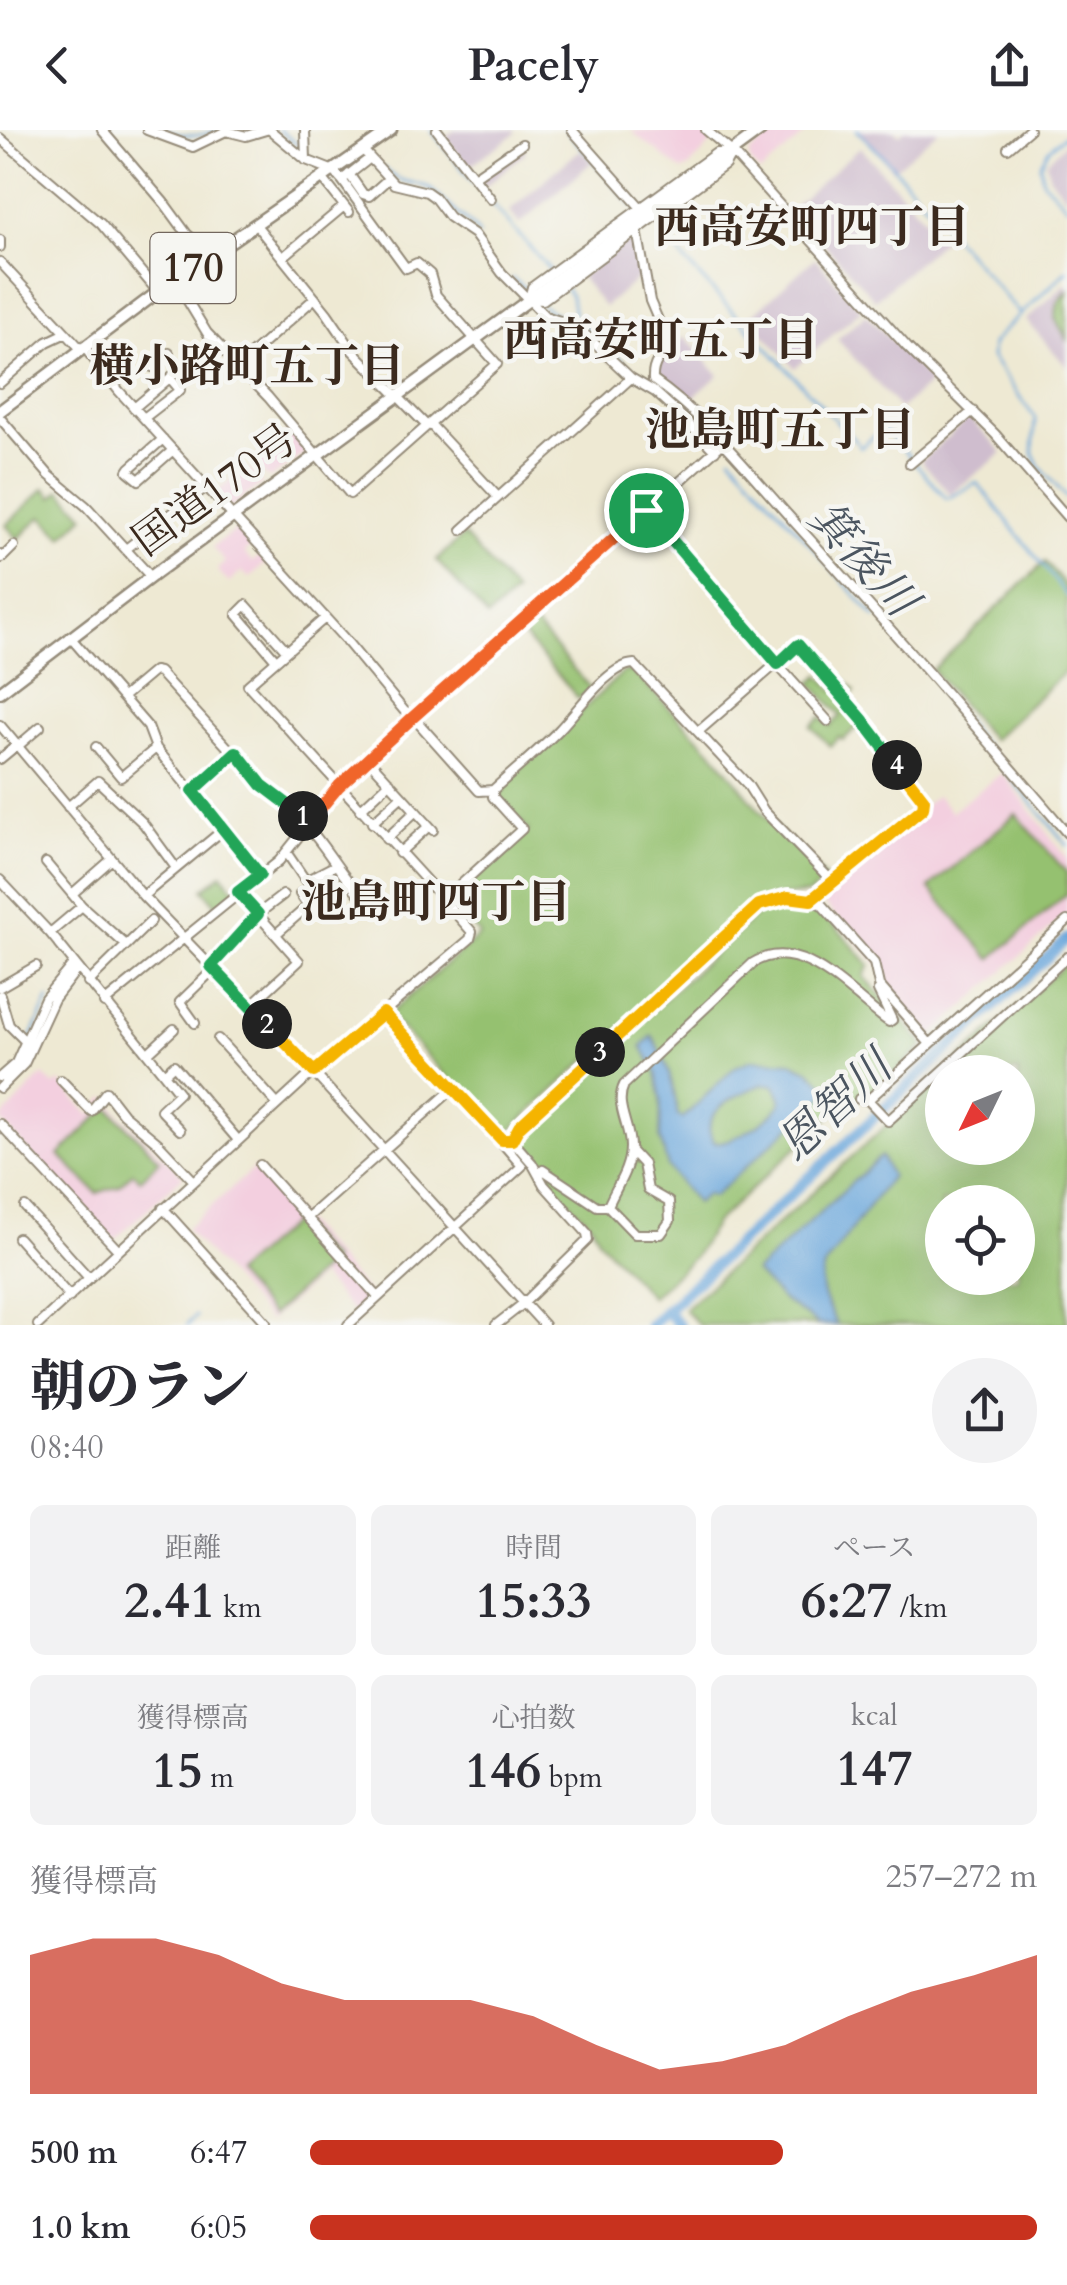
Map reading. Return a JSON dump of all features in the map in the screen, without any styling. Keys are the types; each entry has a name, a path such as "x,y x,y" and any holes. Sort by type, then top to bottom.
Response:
{"highway":[{"name":"170","path":"0,414 82,347 175,280 322,180 342,175 391,130"},
{"name":"国道170号","path":"0,692 760,130"}],"street":[{"path":"102,130 187,234 211,256"},
{"path":"147,130 193,146 226,131 246,136 268,130 306,160 342,175 362,194 369,196 388,179"},
{"path":"306,130 306,160"},
{"path":"453,130 440,134 491,199"},
{"path":"572,130 641,208"},
{"path":"706,130 732,152 1067,517"},
{"path":"1008,148 1030,130"},
{"path":"0,138 101,224 158,292"},
{"path":"474,177 522,144"},
{"path":"529,299 532,288 716,153 732,152"},
{"path":"529,299 543,300 726,165 732,152"},
{"path":"366,154 394,184 434,197 449,217 474,234 502,273 545,316 578,327 631,378 655,392 715,451"},
{"path":"175,280 207,334 239,365 350,494 497,364 436,295 430,274 417,263 406,268 391,250 342,175"},
{"path":"283,257 346,209 322,180"},
{"path":"256,225 353,351 497,496"},
{"path":"637,230 650,301 670,348 652,370 652,380 723,443 1067,834"},
{"path":"0,262 82,347 479,792 493,790 624,664 634,664 748,784 764,811 830,879 828,886"},
{"path":"239,365 315,298"},
{"path":"0,383 48,342 66,334"},
{"path":"144,418 180,390 174,375 156,363 169,353"},
{"path":"134,408 174,375"},
{"path":"462,530 631,378"},
{"path":"910,464 973,411"},
{"path":"0,414 49,475 86,506 151,577"},
{"path":"163,440 130,468 134,479 139,480 173,450"},
{"path":"104,1003 279,861 339,786 723,443"},
{"path":"126,549 206,486"},
{"path":"646,510 828,721"},
{"path":"0,556 14,546"},
{"path":"276,660 236,614 246,605 287,651"},
{"path":"38,1325 192,1180 470,938 472,932 444,900 248,685 325,618"},
{"path":"70,637 148,727 156,748 260,875"},
{"path":"698,731 798,645 924,800 923,808 811,900"},
{"path":"124,697 154,671 159,672 236,752 262,785 308,823 360,896"},
{"path":"0,725 143,896 314,1072 544,1325"},
{"path":"0,759 40,727"},
{"path":"96,747 120,777 156,748"},
{"path":"193,791 236,752"},
{"path":"370,760 431,828 399,853"},
{"path":"68,807 113,768"},
{"path":"98,781 143,823 176,868"},
{"path":"360,810 390,782"},
{"path":"444,900 522,829 493,797 493,790"},
{"path":"372,823 402,796"},
{"path":"386,839 416,811"},
{"path":"143,896 223,830"},
{"path":"276,934 308,906 300,894 310,887 286,852"},
{"path":"72,894 112,859"},
{"path":"46,862 82,906 126,945"},
{"path":"307,880 336,865"},
{"path":"0,880 50,933 179,1093 160,1110 180,1130"},
{"path":"238,892 299,960 250,1006"},
{"path":"194,1022 180,1002 258,914 283,895"},
{"path":"507,1140 759,905 788,897 811,900 828,910 874,962 878,985 930,1044"},
{"path":"50,933 82,906"},
{"path":"88,983 151,921"},
{"path":"1067,921 867,1102 888,1121 1067,957"},
{"path":"608,1206 622,1181 630,1150 620,1106 624,1084 753,962 766,955 794,956 813,965 890,1022 878,991"},
{"path":"0,987 36,966"},
{"path":"0,1078 29,1045 75,966"},
{"path":"0,996 11,1027 29,1045"},
{"path":"383,1013 434,1071 532,1163 544,1185 588,1233 588,1240 496,1325"},
{"path":"0,1036 11,1027"},
{"path":"148,1053 174,1029"},
{"path":"218,1038 277,1104"},
{"path":"0,1088 24,1064 29,1045"},
{"path":"164,1074 174,1065 238,1140"},
{"path":"62,1080 90,1111 106,1092 123,1114 158,1143 192,1180"},
{"path":"308,1217 454,1088"},
{"path":"0,1124 118,1250"},
{"path":"348,1325 522,1166 507,1140"},
{"path":"543,1170 597,1206 608,1206 636,1234 661,1234 670,1221 670,1202 648,1190 642,1164 630,1150"},
{"path":"260,1166 378,1297"},
{"path":"25,1207 89,1278"},
{"path":"163,1208 266,1322"},
{"path":"18,1238 70,1296"}],"shaded area":[{"path":"455,130 516,133 468,167 445,137"},
{"path":"702,130 713,141 682,171 631,131"},
{"path":"780,130 810,130 760,173 749,153"},
{"path":"858,130 894,130 899,135 904,130 939,130 893,170"},
{"path":"1067,141 1067,198 1050,178 1046,162"},
{"path":"523,147 526,152 484,187 478,178"},
{"path":"860,147 943,240 875,300 792,208"},
{"path":"580,150 591,163 520,224 509,211"},
{"path":"631,239 635,240 642,275 604,307 580,277"},
{"path":"815,258 861,310 795,368 749,318"},
{"path":"1067,283 1067,367 1026,320"},
{"path":"866,314 931,382 900,409 837,339"},
{"path":"684,336 719,375 686,404 654,377 660,359"},
{"path":"969,418 1003,453 950,494 921,461"},
{"path":"290,430 309,450 270,479 252,463"},
{"path":"247,468 263,483 229,508 215,493"},
{"path":"238,528 253,544 244,553 252,562 263,554 269,560 249,578 242,571 229,583 217,570 225,562 212,547"},
{"path":"1002,773 1067,858 1067,914 929,1038 883,984 890,977 822,901 822,895 937,795 951,812"},
{"path":"43,1075 54,1086 60,1082 91,1116 107,1098 183,1176 112,1242 0,1120"},
{"path":"255,1167 372,1298 354,1314 320,1276 269,1321 186,1229"}],"green space":[{"path":"1067,291 1067,339 1055,318 1058,303"},
{"path":"45,488 53,497 61,490 85,516 63,537 42,516 18,539 6,525"},
{"path":"464,535 515,593 488,617 436,560"},
{"path":"1045,562 1067,588 1067,670 992,740 932,670"},
{"path":"529,618 591,689 579,699 517,629"},
{"path":"624,671 633,671 715,754 758,809 826,879 810,894 771,897 747,910 504,1137 392,1019 391,1012 480,935 455,906 455,896 528,830 500,798 500,787"},
{"path":"820,675 834,690 845,680 855,691 842,703 861,724 830,746 811,726 821,717 830,726 841,716 811,683"},
{"path":"1016,814 1067,873 1067,894 991,959 929,888"},
{"path":"222,874 236,891 217,906 203,889"},
{"path":"789,903 814,911 844,935 870,965 864,976 923,1047 882,1085 837,1110 716,1222 694,1257 651,1297 598,1239 593,1226 550,1184 519,1141 520,1133 761,910"},
{"path":"1067,962 1067,1325 699,1325 684,1309 925,1090 925,1165 1035,1165 1035,1055 964,1055"},
{"path":"108,1107 160,1160 140,1180 133,1172 119,1186 97,1193 59,1155"},
{"path":"295,1220 332,1261 271,1316 234,1274"}],"water":[{"path":"652,1036 669,1074 678,1116 683,1118 735,1067 752,1060 791,1062 809,1070 826,1086 825,1095 713,1197 707,1194 696,1203 668,1167 660,1138 661,1099 656,1072 642,1046","holes":["764,1084 774,1085 781,1100 772,1114 741,1134 714,1142 710,1122 723,1105"]},
{"path":"881,1156 891,1176 824,1267 822,1290 837,1325 819,1325 781,1299 755,1272"}],"waterway":[{"name":"箕後川","path":"163,130 190,136 218,130"},
{"name":"箕後川","path":"279,130 302,148"},
{"path":"431,130 474,183"},
{"path":"566,130 633,206"},
{"path":"857,130 1020,314"},
{"path":"1067,133 1049,149 1040,164 1043,181 1067,206"},
{"name":"箕後川","path":"384,168 400,179 430,189 480,235"},
{"path":"489,201 550,270"},
{"path":"656,221 684,260 861,447 884,428 947,499 977,483 1067,596"},
{"path":"1067,271 1002,332 992,344 991,357 1035,418 1033,453 1039,466 1067,498"},
{"name":"箕後川","path":"512,278 526,289"},
{"path":"565,288 571,296 574,317"},
{"name":"箕後川","path":"542,305 588,328 653,383"},
{"name":"箕後川","path":"681,407 698,422"},
{"name":"箕後川","path":"731,456 876,618"},
{"name":"箕後川","path":"940,692 1067,845"},
{"name":"恩智川","path":"650,1325 1067,939"},
{"path":"29,1042 49,1000"},
{"path":"665,1310 679,1325"},
{"path":"187,1325 196,1316"}],"district":[{"name":"西高安町四丁目","path":"812,227"},
{"name":"西高安町五丁目","path":"661,340"},
{"name":"横小路町五丁目","path":"247,366"},
{"name":"池島町五丁目","path":"780,430"},
{"name":"池島町四丁目","path":"436,902"}],"route":[{"path":"646,510 778,664 798,645 862,719 924,800 923,808 811,900 772,899 748,913 519,1127 512,1140 502,1140 383,1013 314,1072 211,966 258,914 238,892 260,875 193,791 236,752 262,785 310,821 339,786 411,719 646,510"}]}
